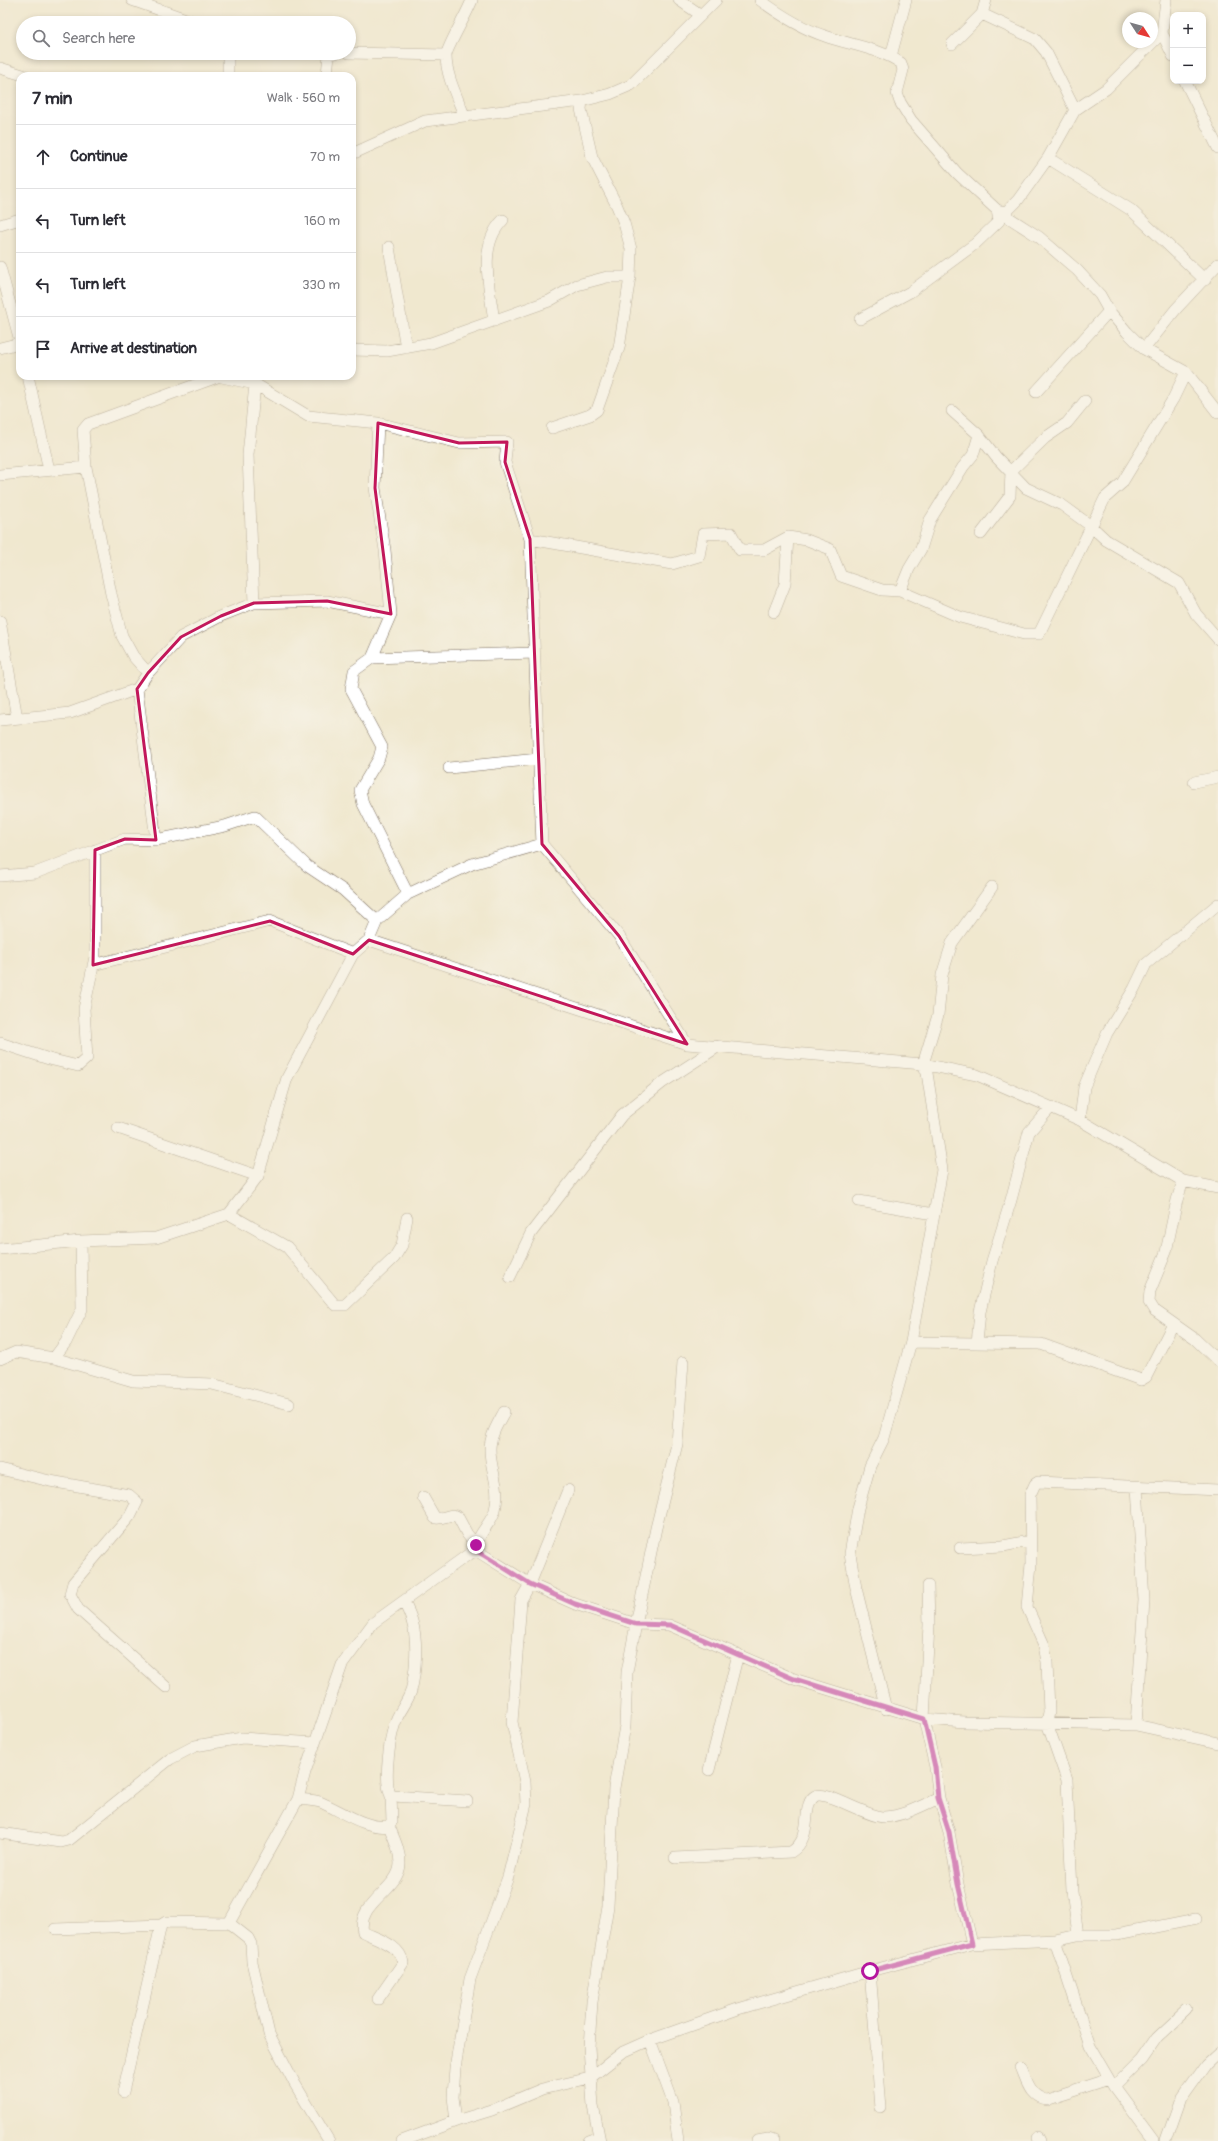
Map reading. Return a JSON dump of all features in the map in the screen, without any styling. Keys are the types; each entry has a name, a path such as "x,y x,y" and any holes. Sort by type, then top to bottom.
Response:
{"street":[{"path":"132,0 177,16"},
{"path":"464,115 451,78 446,55 468,13 472,0"},
{"path":"679,0 701,15"},
{"path":"356,152 425,121 582,100 610,94 631,84 716,0"},
{"path":"760,0 773,9 824,36 891,56 901,63 903,70 897,93 900,102 911,120 957,173 997,210 1038,237 1077,270 1100,295 1109,310 1144,349 1186,372 1218,412"},
{"path":"891,56 906,0"},
{"path":"952,44 982,14 986,0"},
{"path":"1166,0 1162,33 1170,50"},
{"path":"982,14 1035,39 1046,52 1075,110"},
{"path":"997,210 1006,212 1018,200 1048,158 1075,110 1106,89 1162,33"},
{"path":"356,53 446,55"},
{"path":"228,60 228,72"},
{"path":"327,72 328,60"},
{"path":"0,68 16,73"},
{"path":"1186,84 1218,148"},
{"path":"552,428 590,415 597,410 618,348 630,277 631,249 624,223 592,157 581,109 582,100"},
{"path":"1048,158 1131,210 1205,280"},
{"path":"860,319 910,292 975,244 999,221 997,210"},
{"path":"494,321 486,261 495,228 503,220"},
{"path":"0,225 16,221"},
{"path":"389,247 406,348"},
{"path":"1144,349 1176,310 1218,264"},
{"path":"0,267 16,327"},
{"path":"356,350 387,351 431,343 550,301 577,285 607,277 630,277"},
{"path":"1036,392 1109,310"},
{"path":"0,348 16,343"},
{"path":"530,539 672,564 699,556 703,534 731,533 740,550 764,550 788,537 807,540 830,549 841,576 882,590 900,591 960,617 1024,634 1039,634 1104,498 1122,484 1172,399 1186,372"},
{"path":"29,380 49,470"},
{"path":"148,673 133,656 122,636 111,594 86,467 83,430 88,424 209,380"},
{"path":"233,380 255,384 308,416 378,423 459,443 507,442 505,462 530,539 542,844 619,936 687,1044"},
{"path":"254,603 248,455 255,384"},
{"path":"981,534 1010,496 1011,471 1045,438 1067,423 1085,400"},
{"path":"952,411 979,435 996,457 1026,488 1062,505 1091,526 1106,540 1179,583 1196,614 1218,638"},
{"path":"372,658 391,614 385,550 375,488 378,423"},
{"path":"900,591 909,569 921,549 930,520 963,467 973,455 979,435"},
{"path":"0,475 86,467"},
{"path":"774,612 785,584 788,537"},
{"path":"0,720 70,713 137,689 148,673 181,638 221,616 254,603 327,601 391,614"},
{"path":"0,621 17,718"},
{"path":"408,894 363,804 360,790 379,758 382,747 351,689 354,670 372,658 534,653"},
{"path":"137,689 156,840"},
{"path":"449,768 538,759"},
{"path":"1194,782 1218,777"},
{"path":"0,876 35,873 125,839 156,840 225,826 255,816 307,866 343,890 377,921"},
{"path":"0,1249 81,1242 156,1238 229,1214 258,1176 287,1078 353,954 370,940 377,921 408,894 472,864 542,844"},
{"path":"0,1043 49,1060 78,1066 87,1058 84,1009 95,957 95,850"},
{"path":"886,1709 858,1596 850,1554 858,1508 870,1466 884,1438 911,1342 942,1170 927,1073 923,1064 938,1015 942,975 952,943 992,887"},
{"path":"1080,1120 1084,1087 1107,1033 1134,989 1146,964 1218,904"},
{"path":"93,965 270,921 353,954"},
{"path":"370,940 687,1044 923,1064 977,1075 1080,1120 1183,1181 1218,1188"},
{"path":"510,1277 531,1233 622,1115 662,1083 719,1046"},
{"path":"977,1343 980,1312 992,1261 1011,1200 1029,1132 1051,1107"},
{"path":"118,1128 258,1176"},
{"path":"1183,1181 1177,1200 1166,1252 1150,1291 1149,1302 1154,1310 1195,1339 1218,1361"},
{"path":"859,1201 934,1214"},
{"path":"229,1214 287,1247 336,1305 345,1305 394,1258 402,1245 407,1218"},
{"path":"54,1358 66,1342 82,1309 81,1242"},
{"path":"911,1342 1041,1344 1142,1380 1146,1377 1173,1324"},
{"path":"0,1360 16,1352 54,1358 133,1381 212,1384 289,1404"},
{"path":"596,2140 590,2078 589,2047 592,2002 608,1906 614,1788 625,1726 627,1672 656,1528 677,1444 683,1362"},
{"path":"229,1923 298,1799 315,1743 342,1665 373,1623 477,1548 495,1510 497,1490 490,1448 494,1431 504,1412"},
{"path":"0,1469 50,1481 129,1495 137,1502 130,1516 73,1583 70,1594 78,1609 166,1687"},
{"path":"1078,1935 1072,1891 1067,1780 1047,1723 1049,1712 1045,1650 1027,1607 1030,1564 1030,1494 1035,1484 1218,1490"},
{"path":"1136,1726 1138,1666 1144,1600 1137,1487"},
{"path":"456,2121 453,2097 455,2068 470,1980 508,1877 526,1804 525,1782 512,1722 521,1605 568,1490"},
{"path":"423,1497 435,1518 439,1519 451,1515 458,1517 467,1534 477,1548 530,1584 575,1604 636,1624 670,1625 794,1679 886,1709 924,1719 965,1722 1136,1726 1218,1743"},
{"path":"960,1548 1003,1546 1030,1541"},
{"path":"928,1586 929,1625 924,1719 935,1767 938,1798 949,1832 958,1884 972,1944"},
{"path":"298,1799 318,1801 364,1823 382,1828 389,1826 392,1821 391,1796 388,1780 392,1733 397,1718 411,1690 414,1669 413,1622 404,1602"},
{"path":"709,1770 738,1654"},
{"path":"0,1833 61,1842 69,1840 170,1759 195,1746 242,1738 315,1743"},
{"path":"675,1858 791,1852 800,1846 805,1836 811,1799 817,1795 825,1795 861,1811 883,1817 903,1815 938,1798"},
{"path":"391,1796 467,1801"},
{"path":"378,1999 403,1963 402,1957 398,1950 363,1932 361,1926 366,1914 376,1899 397,1876 400,1866 399,1849 389,1826"},
{"path":"402,2141 456,2121 492,2110 542,2089 590,2078 623,2052 650,2040 738,2009 870,1971 972,1944 1055,1940 1078,1935 1116,1935 1196,1919"},
{"path":"56,1929 161,1925 166,1922 229,1923 240,1930 251,1944 252,1962 269,2034 295,2084 330,2141"},
{"path":"123,2092 161,1925"},
{"path":"1055,1940 1090,2046 1112,2083 1154,2141"},
{"path":"870,1971 881,2108"},
{"path":"1021,2068 1033,2094 1039,2099 1047,2099 1112,2083 1141,2060 1157,2037 1186,2010"},
{"path":"650,2040 674,2102 678,2141"},
{"path":"1166,2141 1180,2098 1206,2063 1218,2052"},
{"path":"756,2141 768,2139 774,2141"}],"highlighted area":[{"path":"378,423 459,443 507,442 505,462 530,539 542,844 619,936 687,1044 369,940 353,954 270,921 93,965 95,850 125,839 156,840 137,689 148,673 181,637 221,616 254,603 327,601 391,614 375,488"}],"route":[{"path":"476,1545 477,1551 530,1584 575,1604 636,1624 670,1625 794,1679 886,1709 924,1719 935,1767 938,1798 949,1832 958,1884 972,1944 870,1971"}]}
